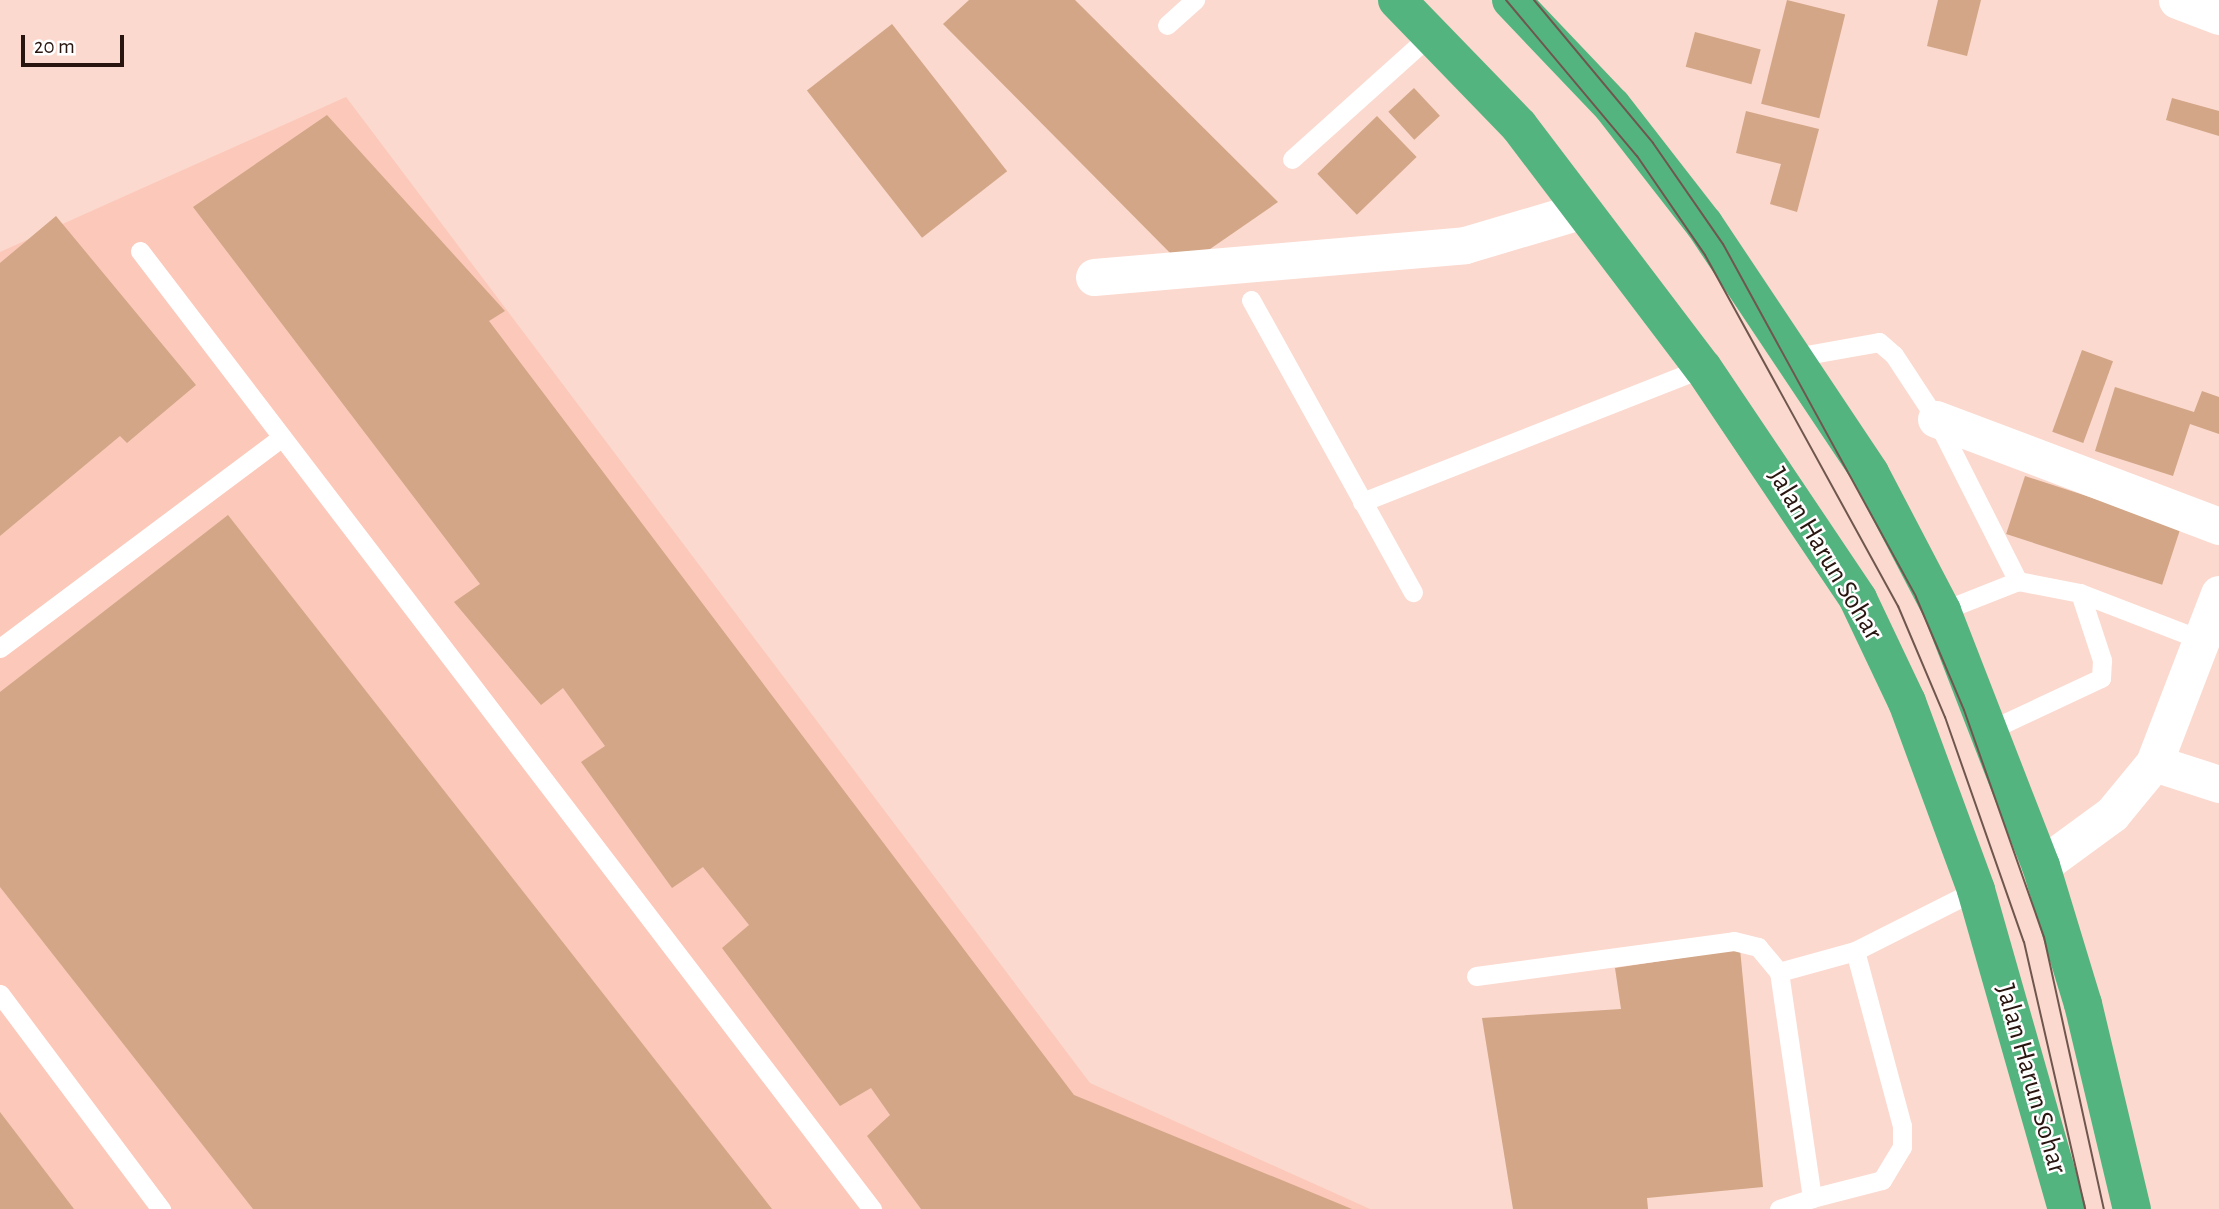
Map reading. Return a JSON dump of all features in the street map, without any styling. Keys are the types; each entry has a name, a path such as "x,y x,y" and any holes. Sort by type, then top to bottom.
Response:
{"highway":[{"name":"Jalan Harun Sohar","path":"1397,0 1519,126 1584,210 1703,368 1858,599 1907,702 1976,890 2067,1209"},
{"path":"1511,0 1612,106 1795,357 1870,473 1942,611 1990,730 2040,866 2084,1004 2132,1209"}],"street":[{"path":"2177,0 2219,16"},
{"path":"1094,277 1465,245 1584,210"},
{"path":"1936,419 2219,526"},
{"path":"2040,866 2112,814 2154,763 2219,594"},
{"path":"2154,763 2219,784"}],"lane":[{"path":"1167,24 1195,0"},
{"path":"1292,159 1430,35"},
{"path":"140,251 872,1209"},
{"path":"1251,300 1413,592"},
{"path":"1795,357 1879,342 1936,419 2018,581"},
{"path":"1363,502 1703,368"},
{"path":"0,649 282,437"},
{"path":"1942,611 2018,581 2080,593 2202,640"},
{"path":"1990,730 2101,678 2102,660 2080,593"},
{"path":"1779,972 1855,951 1976,890"},
{"path":"1476,976 1734,941 1758,947 1779,972 1812,1198"},
{"path":"1779,1209 1882,1180 1902,1147 1902,1126 1855,951"},
{"path":"0,994 161,1209"}],"shaded area":[{"path":"346,97 1090,1083 1370,1209 0,1209 0,252"}],"building":[{"path":"969,0 1075,0 1278,202 1184,267 943,24"},
{"path":"1787,0 1845,15 1819,118 1761,104"},
{"path":"1938,0 1981,0 1967,56 1927,46"},
{"path":"892,24 1007,171 922,238 807,90"},
{"path":"1695,32 1761,50 1751,84 1686,67"},
{"path":"1414,88 1440,116 1414,140 1388,112"},
{"path":"2172,98 2219,111 2219,136 2166,120"},
{"path":"1746,111 1819,129 1797,212 1770,204 1781,164 1736,153"},
{"path":"327,115 505,311 489,321 1074,1095 1352,1209 921,1209 867,1136 890,1115 871,1088 840,1106 722,948 749,925 703,867 672,888 581,762 605,746 563,688 541,705 454,602 480,584 193,207"},
{"path":"1377,116 1417,157 1357,215 1317,174"},
{"path":"56,216 196,385 127,443 120,436 0,536 0,263"},
{"path":"2082,350 2113,361 2083,443 2052,432"},
{"path":"2115,387 2194,412 2202,391 2219,397 2219,434 2190,424 2173,476 2095,451"},
{"path":"2025,476 2181,527 2162,585 2006,534"},
{"path":"228,515 772,1209 253,1209 0,887 0,692"},
{"path":"1740,949 1763,1187 1647,1198 1648,1209 1513,1209 1482,1018 1621,1009 1615,968"},
{"path":"0,1112 74,1209 0,1209"}],"tram line":[{"path":"1506,0 1637,156 1705,255 1898,606 1945,717 2024,942 2085,1209"},
{"path":"1534,0 1653,143 1723,244 1916,597 1964,710 2044,937 2104,1209"}]}
